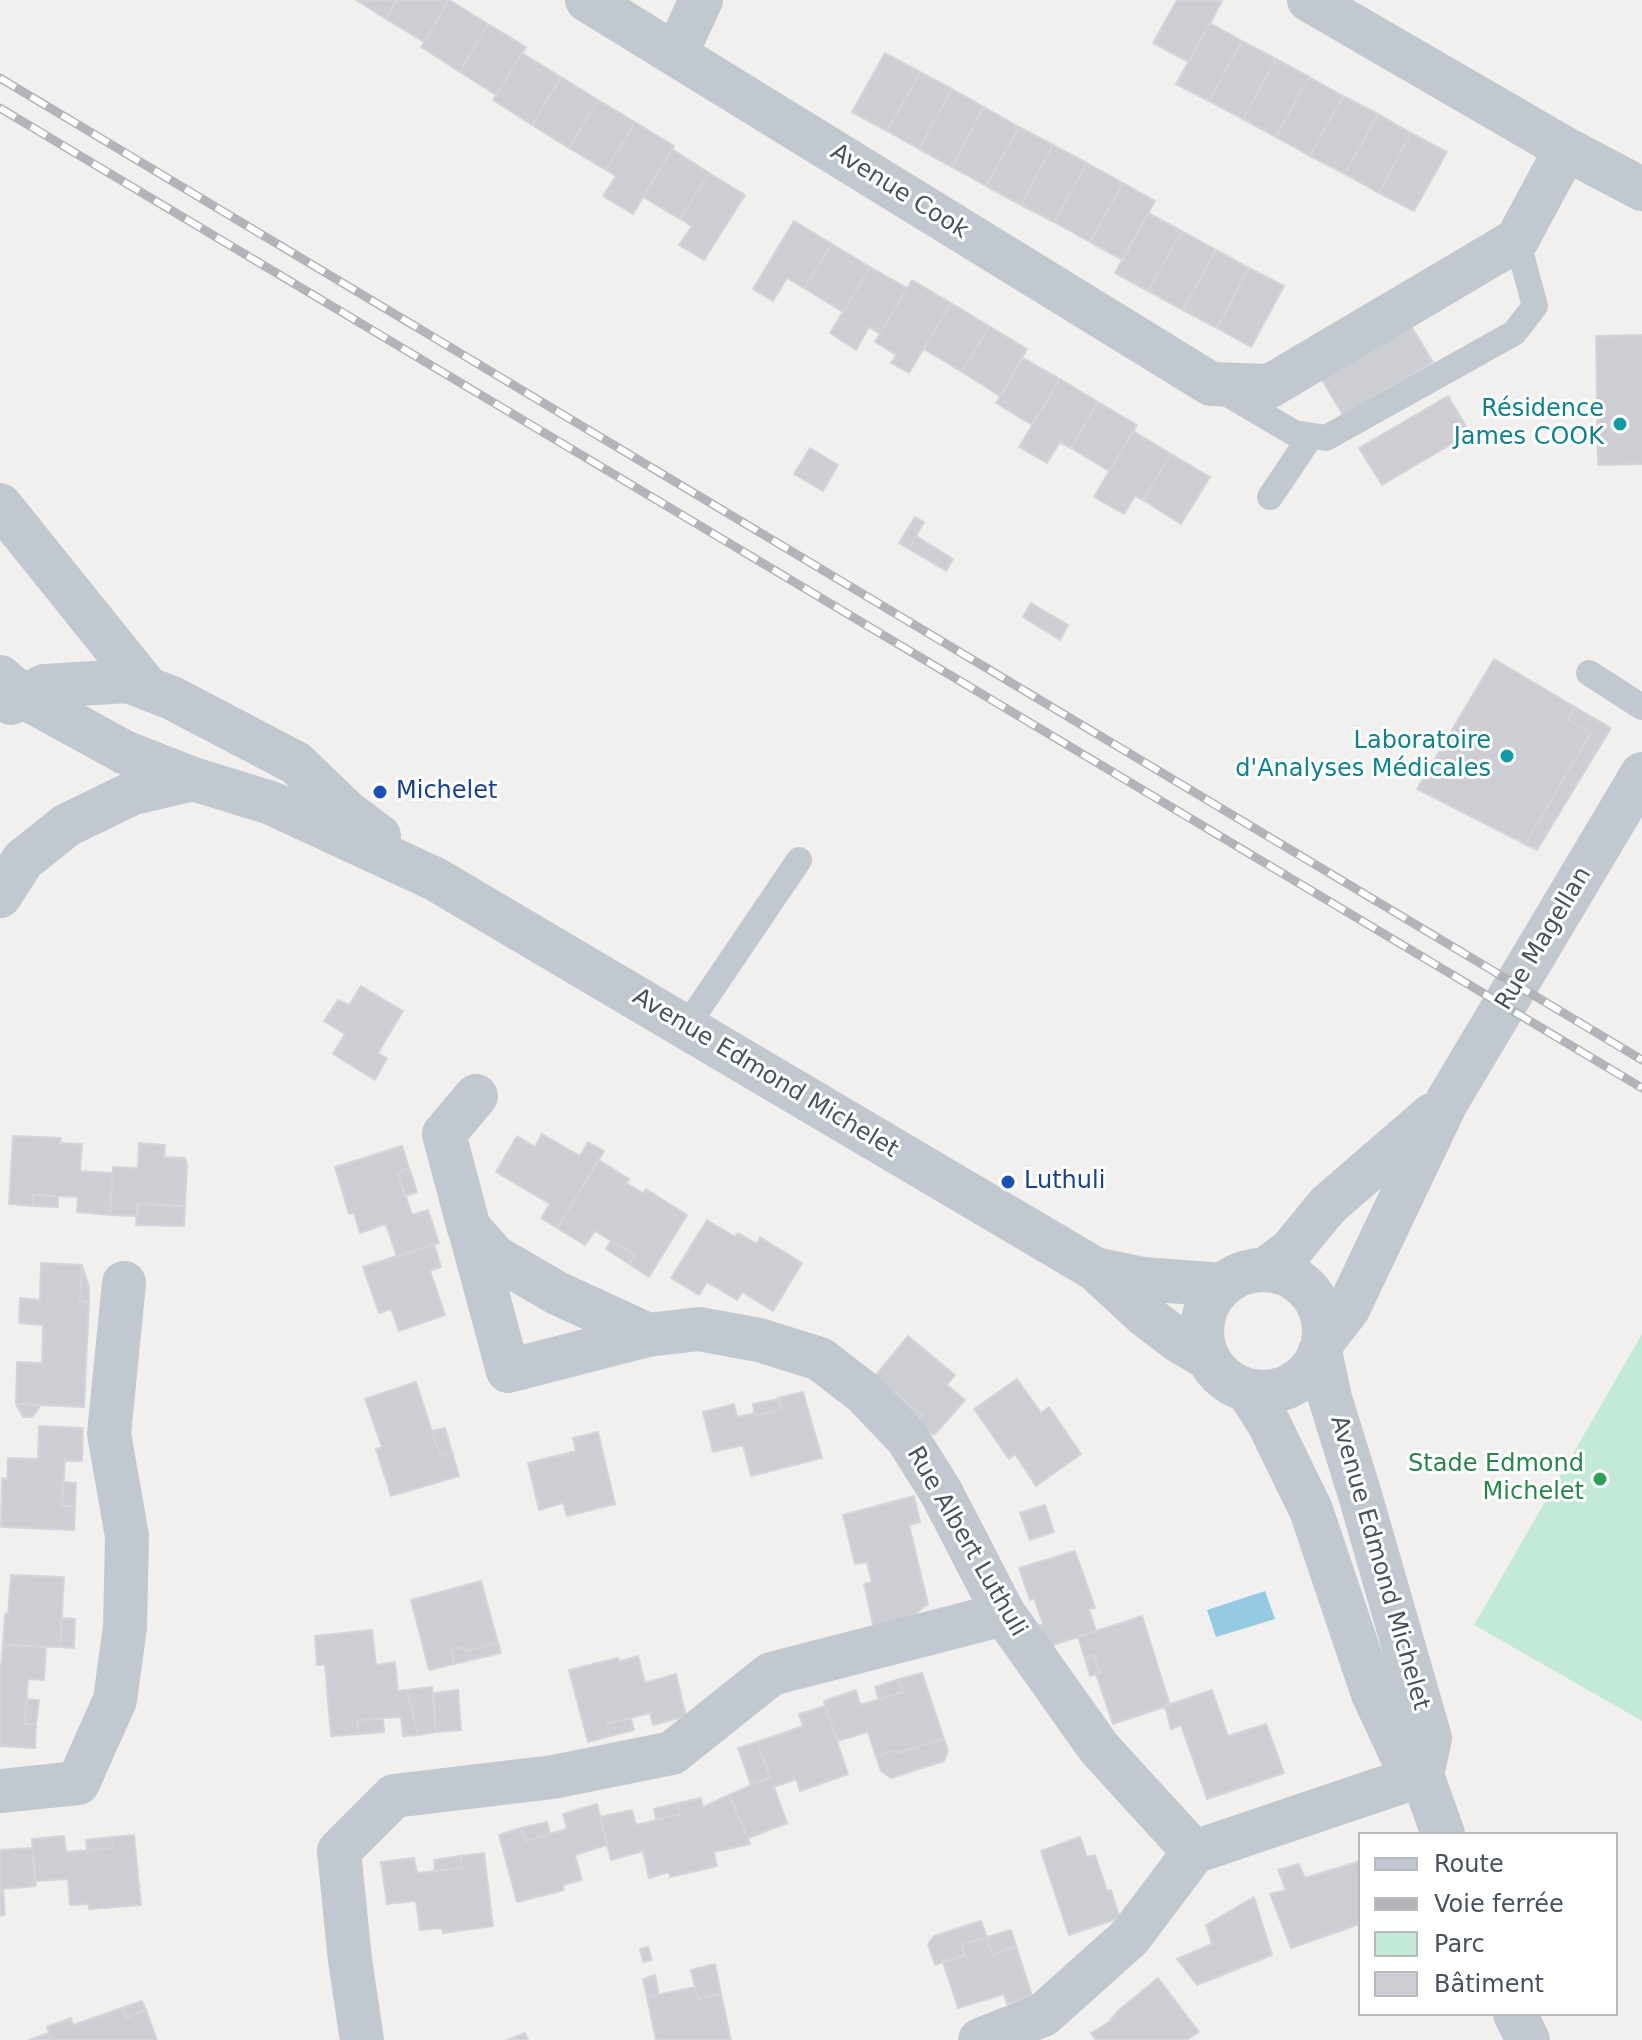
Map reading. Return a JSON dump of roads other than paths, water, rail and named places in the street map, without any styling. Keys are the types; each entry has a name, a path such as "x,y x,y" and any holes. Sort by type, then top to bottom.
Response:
{"street":[{"name":"Avenue Cook","path":"587,0 1211,384 1270,386 1517,240"},
{"path":"676,54 701,0"},
{"path":"1309,0 1566,149 1642,189"},
{"path":"1517,240 1566,149"},
{"path":"0,505 148,689"},
{"path":"7,694 44,686 128,681 172,698 296,763 348,813 435,879"},
{"path":"7,694 124,752 193,779 271,803 435,879"},
{"name":"Rue Magellan","path":"1322,1346 1348,1309 1446,1103 1642,774"},
{"path":"0,896 23,860 67,825 133,793 193,779"},
{"name":"Avenue Edmond Michelet","path":"435,879 1095,1269 1146,1316 1208,1358"},
{"path":"476,1096 444,1134 469,1228 495,1257 557,1293 648,1335"},
{"name":"Rue Magellan","path":"1265,1270 1291,1250 1328,1205 1446,1103"},
{"name":"Rue Albert Luthuli","path":"469,1228 508,1371 648,1335 699,1329 759,1340 820,1359 864,1393 907,1438 933,1478 1004,1614 1099,1748 1194,1852"},
{"name":"Avenue Edmond Michelet","path":"1095,1269 1143,1279 1223,1285"},
{"path":"1265,1270 1285,1274 1303,1285 1316,1301 1323,1320 1322,1346 1312,1367 1300,1381 1275,1391 1248,1391 1218,1373 1208,1358 1202,1339 1203,1319 1210,1300 1223,1285 1243,1274 1265,1270"},
{"path":"0,1791 78,1783 115,1700 125,1627 127,1536 109,1434 124,1283"},
{"name":"Avenue Edmond Michelet","path":"1322,1346 1330,1398 1430,1738 1422,1775"},
{"name":"Avenue Edmond Michelet","path":"1248,1391 1269,1424 1311,1510 1373,1694 1400,1752 1422,1775 1442,1832"},
{"path":"362,2040 339,1851 394,1796 553,1777 672,1753 771,1674 1004,1614"},
{"path":"980,2040 1043,2015 1130,1937 1194,1852 1422,1775"},
{"path":"1516,2016 1528,2040"}],"lane":[{"path":"1270,497 1311,436 1326,438 1514,333 1535,306 1517,240"},
{"name":"Avenue Cook","path":"1211,384 1294,433 1311,436"},
{"path":"1589,673 1642,707"},
{"path":"686,1027 799,860"}],"water":[{"path":"1265,1591 1275,1619 1216,1637 1207,1610"}],"railway":[{"path":"0,78 1642,1060"},
{"path":"0,108 1642,1088"}],"place":[{"name":"Résidence James COOK","path":"1620,424"},
{"name":"Laboratoire d'Analyses Médicales","path":"1507,756"},
{"name":"Michelet","path":"380,792"},
{"name":"Luthuli","path":"1008,1182"},
{"name":"Stade Edmond Michelet","path":"1600,1479"}]}
